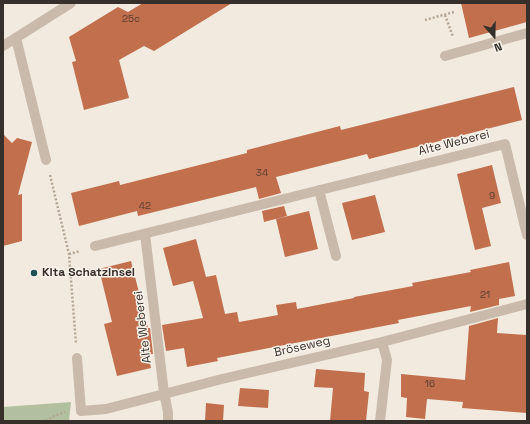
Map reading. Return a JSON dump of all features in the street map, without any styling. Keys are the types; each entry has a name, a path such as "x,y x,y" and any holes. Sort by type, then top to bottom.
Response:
{"street":[{"path":"3,46 71,3"},
{"path":"445,56 527,33"},
{"path":"16,38 46,160"},
{"name":"Alte Weberei","path":"95,246 505,144 524,216 527,235"},
{"path":"319,190 336,256"},
{"name":"Alte Weberei","path":"145,234 168,421"},
{"name":"Bröseweg","path":"77,358 81,411 106,409 164,393 382,342 527,304"},
{"path":"380,421 386,360 382,342"}],"path":[{"path":"425,20 454,12"},
{"path":"445,15 458,53"},
{"path":"46,160 69,254 77,358"},
{"path":"46,421 52,417 69,411"}],"green space":[{"path":"71,402 69,421 3,421 3,407"}],"building":[{"path":"143,3 232,3 154,51 144,46 119,60 129,98 84,110 72,62 76,61 69,37 118,7 128,12"},
{"path":"461,3 527,3 527,22 469,38"},
{"path":"514,87 522,120 369,159 367,154 276,177 281,193 259,199 256,187 138,216 137,211 79,226 71,193 119,181 120,185 247,153 247,150 340,126 341,130"},
{"path":"3,134 12,143 17,138 32,142 18,195 22,194 22,241 3,246"},
{"path":"492,165 501,203 482,208 491,246 475,250 457,174"},
{"path":"375,195 385,232 352,240 342,203"},
{"path":"284,206 287,216 264,222 262,211"},
{"path":"309,211 318,249 285,257 276,219"},
{"path":"196,239 206,277 216,275 225,314 237,312 239,322 278,315 276,305 296,302 297,309 413,286 412,283 471,272 470,270 509,262 515,296 499,299 499,305 470,312 471,306 398,320 399,323 217,358 218,361 187,367 184,348 166,351 162,325 203,318 193,281 173,286 163,248"},
{"path":"131,261 148,328 150,328 153,354 148,354 151,368 117,376 104,324 112,322 99,269"},
{"path":"498,318 497,333 527,335 527,413 462,408 463,402 427,399 425,419 406,417 407,398 401,397 401,374 465,380 469,326"},
{"path":"316,369 365,373 364,391 369,392 366,421 330,421 333,388 314,387"},
{"path":"240,388 269,390 268,408 238,406"},
{"path":"206,403 224,405 223,421 205,421"}],"place":[{"name":"Kita Schatzinsel","path":"34,273"}]}
